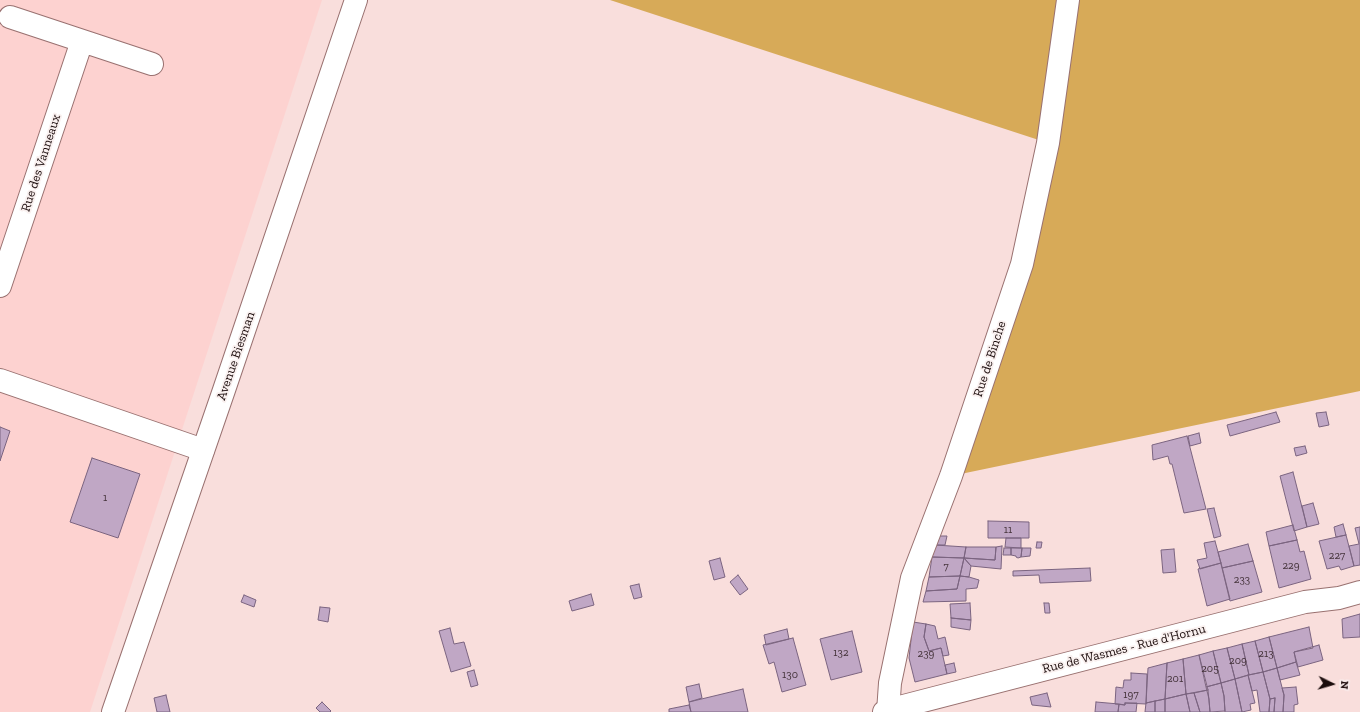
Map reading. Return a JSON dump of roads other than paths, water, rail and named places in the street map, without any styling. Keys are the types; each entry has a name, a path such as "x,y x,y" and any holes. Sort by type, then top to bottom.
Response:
{"street":[{"name":"Avenue Biesman","path":"113,712 356,0"},
{"name":"Rue de Binche","path":"888,711 890,683 912,578 951,476 1022,264 1048,143 1068,0"},
{"path":"10,17 152,64"},
{"name":"Rue des Vanneaux","path":"0,286 82,41"},
{"path":"0,380 203,450"},
{"name":"Rue de Wasmes - Rue d'Hornu","path":"888,711 1305,602 1338,598 1360,592"}]}
